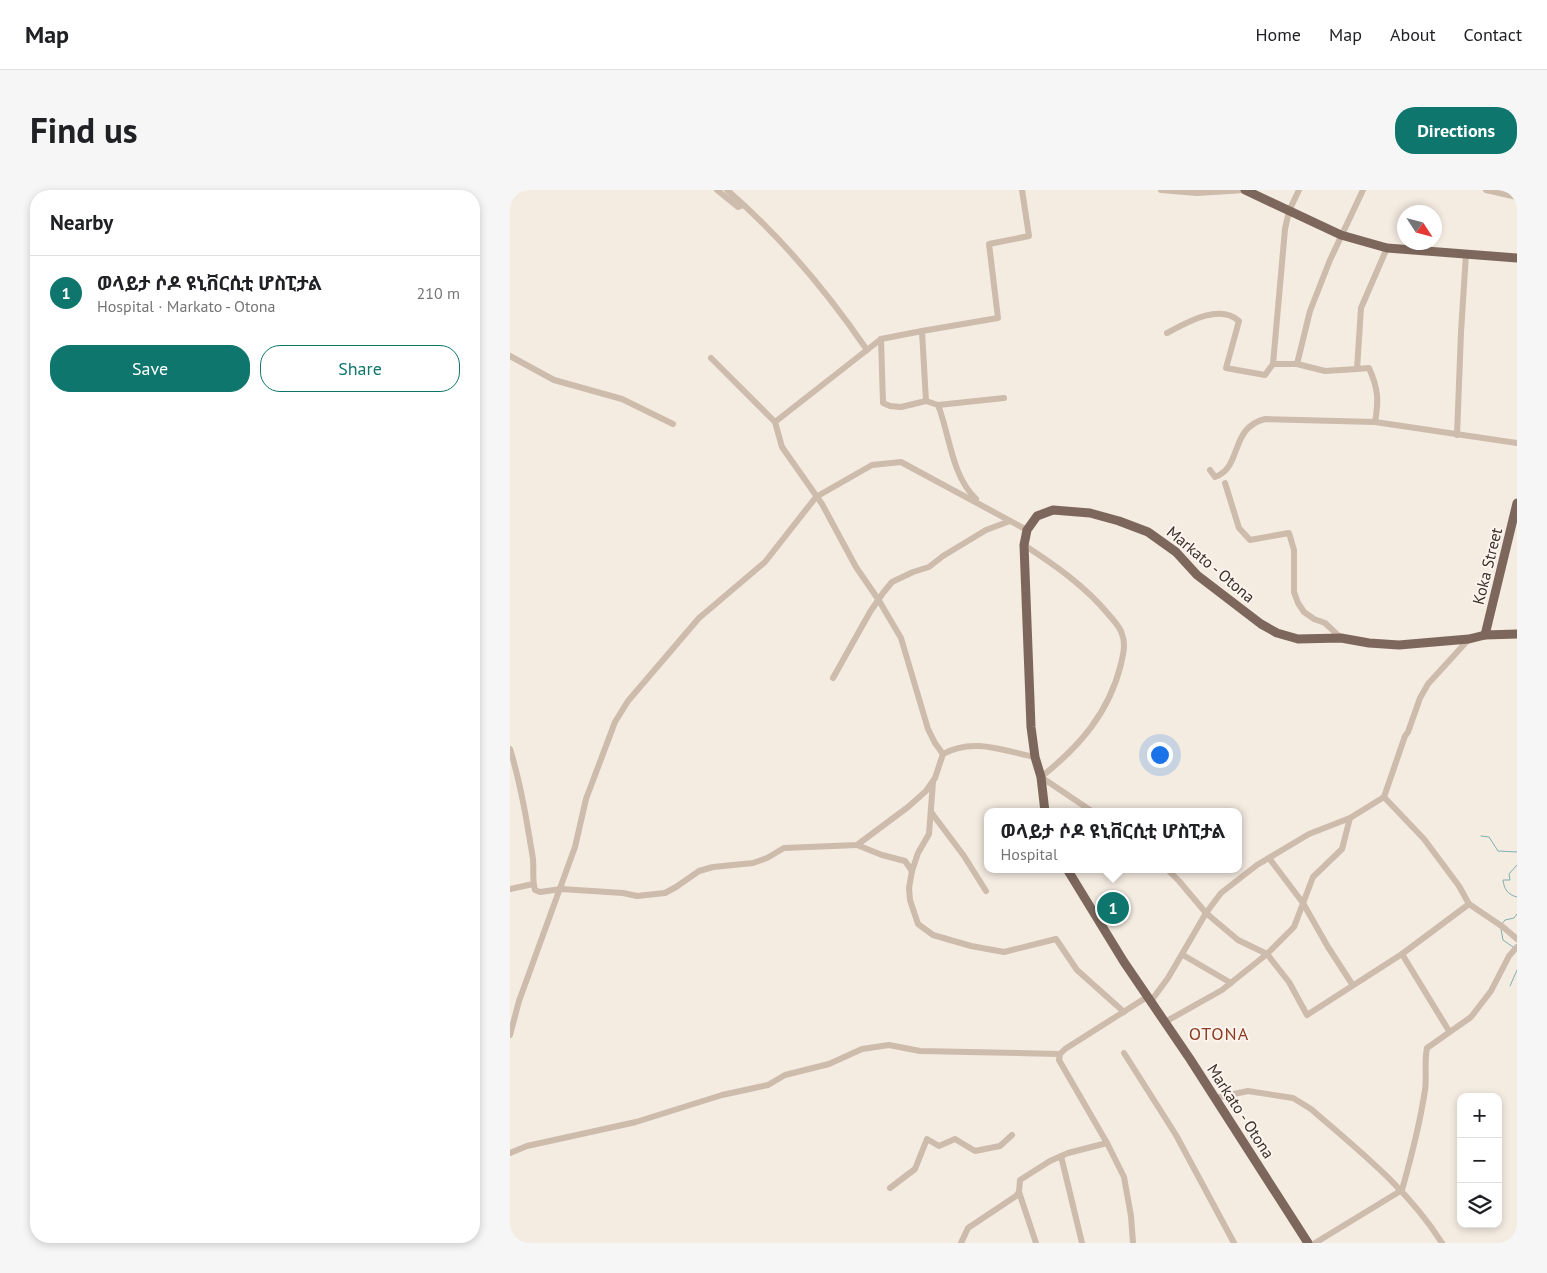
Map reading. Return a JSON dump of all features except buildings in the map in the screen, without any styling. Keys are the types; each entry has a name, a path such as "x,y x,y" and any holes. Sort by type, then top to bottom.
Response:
{"main road":[{"path":"1245,190 1341,235 1387,248 1517,258"},
{"name":"Koka Street","path":"1485,635 1517,503"},
{"name":"Markato - Otona","path":"1044,808 1041,778 1035,757 1031,727 1024,544 1027,530 1037,516 1052,510 1090,513 1148,532 1176,552 1197,575 1261,624 1277,633 1298,638 1342,638 1369,643 1399,645 1469,639 1485,635 1517,634"},
{"name":"Markato - Otona","path":"1069,873 1124,962 1216,1098 1308,1243"}],"street":[{"path":"716,190 738,207 743,205"},
{"path":"727,190 806,270 842,314 867,350"},
{"path":"775,422 881,339 998,318 990,244 1030,236 1022,190"},
{"path":"1161,190 1197,193 1245,190"},
{"path":"1167,333 1182,325 1212,314 1234,317 1239,321 1226,368 1265,375 1272,364 1285,229 1289,211 1299,190"},
{"path":"1296,364 1310,311 1341,235 1362,190"},
{"path":"1486,190 1517,197"},
{"path":"1357,369 1361,308 1387,248"},
{"path":"1457,435 1466,254"},
{"path":"922,332 926,400"},
{"path":"881,339 884,402 890,406 901,407 926,400 938,405 1004,398"},
{"path":"511,356 554,380 622,400 673,424"},
{"path":"712,358 775,422 782,447 822,504 856,567 901,638 928,728 934,742 943,754"},
{"path":"1272,364 1296,364 1325,371 1369,368 1378,394 1375,422"},
{"path":"938,405 962,480 968,492 980,503"},
{"path":"1210,470 1215,477 1223,474 1228,468 1242,435 1250,425 1265,419 1375,422 1517,443"},
{"path":"510,1035 519,1001 575,847 586,799 614,722 628,701 699,618 765,562 816,497 872,465 901,462 946,488 980,503 1027,530"},
{"path":"1225,483 1239,528 1250,540 1289,533 1294,550 1294,592 1298,603 1304,612 1314,619 1325,623 1342,638"},
{"path":"833,678 878,600 892,582 929,567 943,556 986,530 1010,521"},
{"path":"1024,544 1060,569 1098,602 1123,634 1124,652 1112,694 1096,721 1066,757 1041,778 1087,808"},
{"path":"1133,1243 1132,1216 1124,1177 1107,1143 1062,1066 1059,1060 1060,1054 1124,1012 1149,999 1168,978 1206,913 1221,893 1269,858 1309,834 1350,818 1384,797 1420,698 1428,684 1469,639"},
{"path":"1035,757 996,747 974,746 953,748 943,754 934,781 929,834 918,853 909,888 910,900 918,924 933,935 971,946 1004,952 1056,939 1077,970 1124,1012"},
{"path":"510,749 518,774 530,842 533,861 533,884 535,890 540,892 561,889 623,893 637,896 665,893 699,871 753,862 767,858 784,848 857,845 882,855 905,861 912,871"},
{"path":"857,845 908,807 934,781"},
{"path":"1384,797 1424,839 1459,886 1469,904 1503,927 1517,940"},
{"path":"932,812 964,856 986,891"},
{"path":"1166,1022 1231,983 1267,954 1294,927 1313,877 1342,849 1350,818"},
{"path":"1269,858 1303,902 1328,947 1352,984"},
{"path":"1171,873 1206,913 1238,940 1267,954 1289,982 1307,1015 1352,984 1402,954 1469,904"},
{"path":"510,889 533,884"},
{"path":"1315,1243 1402,1190 1423,1101 1427,1076 1424,1059 1427,1048 1471,1017 1491,990 1516,948"},
{"path":"1402,954 1449,1031"},
{"path":"1183,955 1231,983"},
{"path":"510,1153 527,1146 636,1122 722,1095 768,1085 785,1075 829,1064 862,1049 889,1045 920,1051 1060,1054"},
{"path":"1124,1053 1176,1135 1234,1243"},
{"path":"1216,1098 1248,1091 1293,1098 1310,1109 1402,1190 1432,1227 1442,1243"},
{"path":"890,1188 916,1170 927,1139 939,1146 955,1139 975,1151 1000,1146 1012,1135"},
{"path":"1036,1243 1020,1192 1020,1180 1068,1152 1107,1143"},
{"path":"1061,1156 1082,1243"},
{"path":"961,1243 968,1228 1020,1192"}],"waterway":[{"path":"1481,836 1489,837 1498,851 1517,852"},
{"path":"1517,865 1509,874 1510,880 1503,880 1507,891 1517,897"},
{"path":"1502,924 1505,920 1514,918 1517,914"},
{"path":"1501,929 1503,940 1513,947"},
{"path":"1510,986 1517,970"}],"place":[{"name":"ወላይታ ሶዶ ዩኒቨርሲቲ ሆስፒታል","path":"1113,908"}],"district":[{"name":"OTONA","path":"1219,1033"}]}
